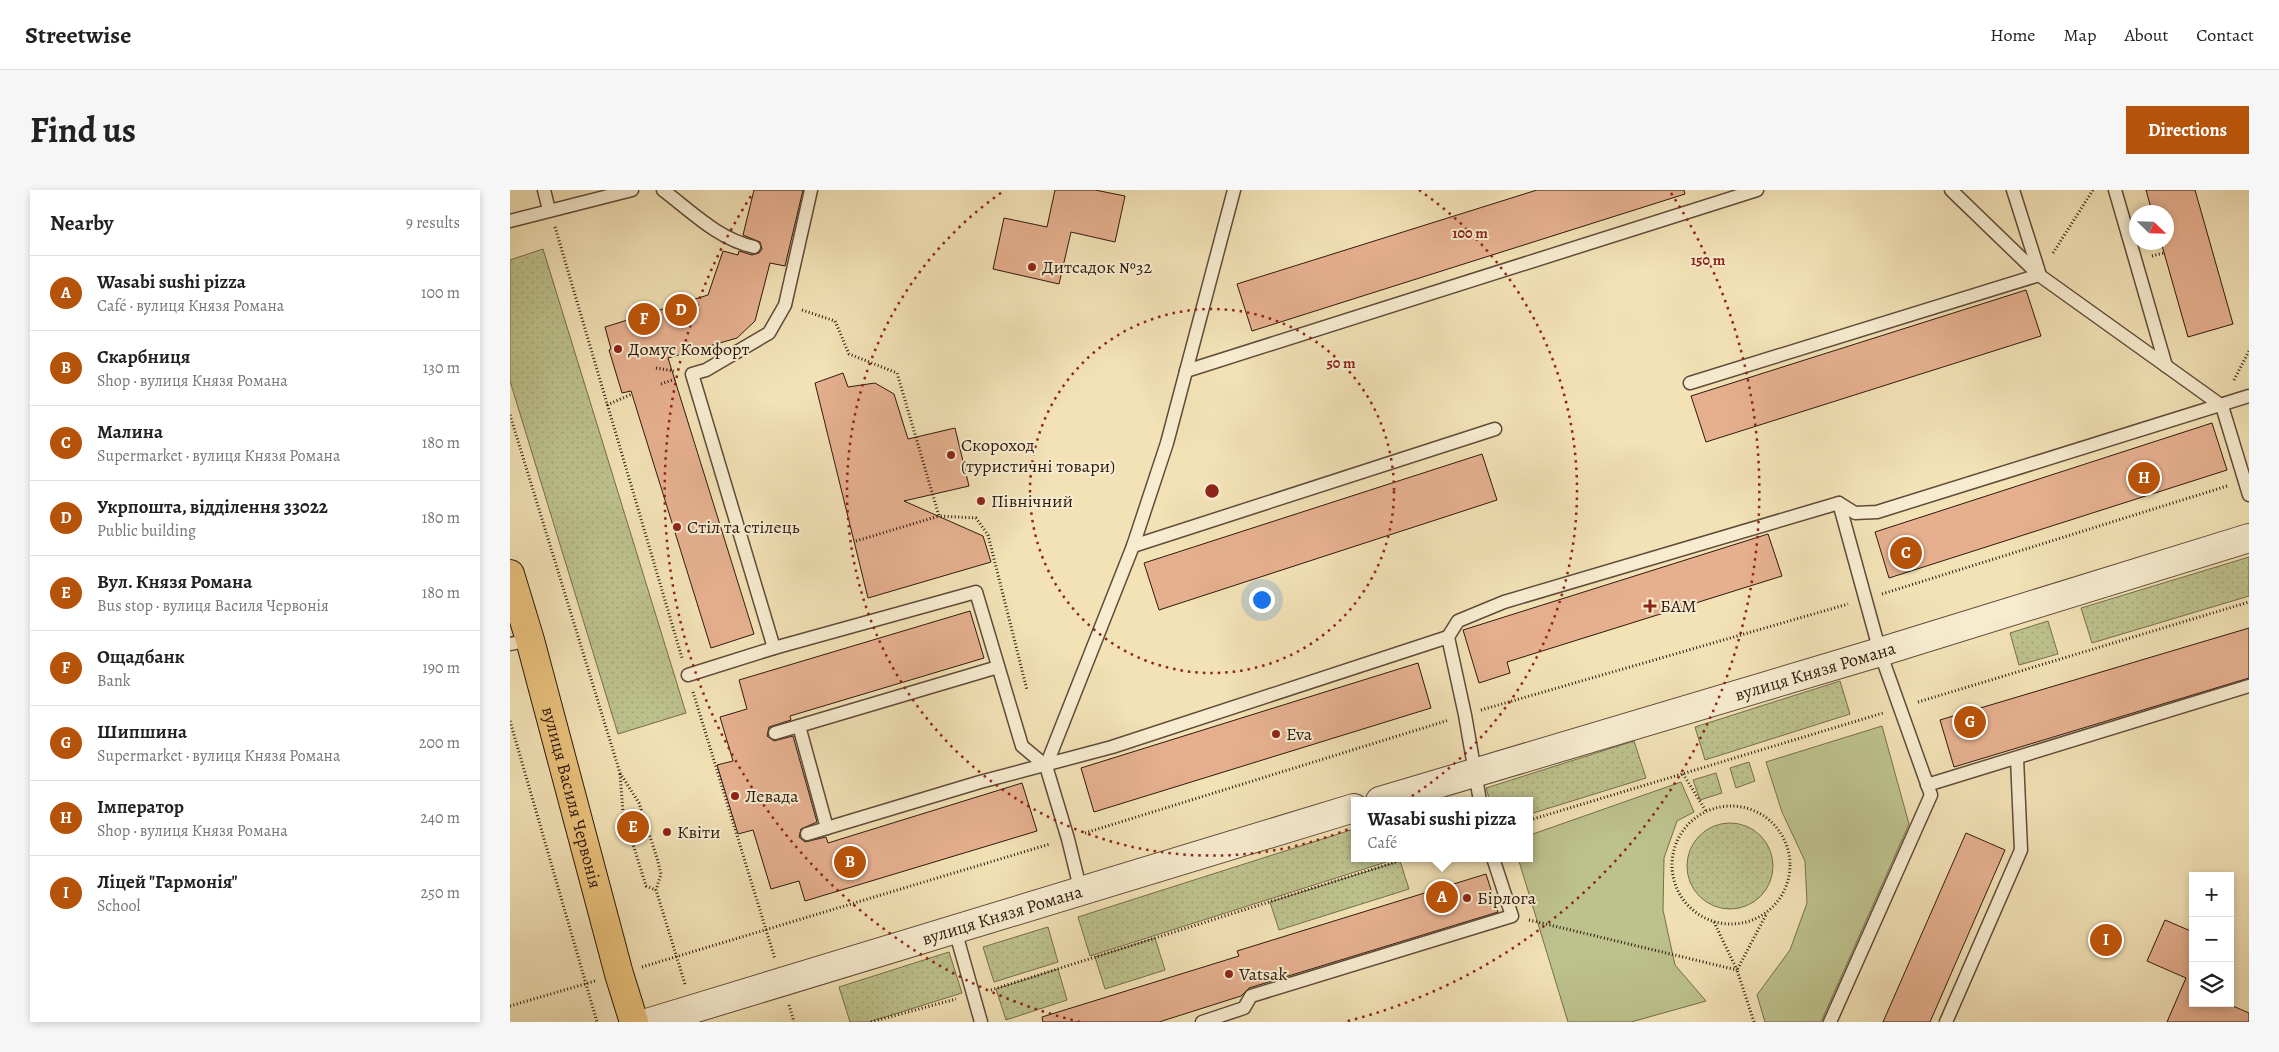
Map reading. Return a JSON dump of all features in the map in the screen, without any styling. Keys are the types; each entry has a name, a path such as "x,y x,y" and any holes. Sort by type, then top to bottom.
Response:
{"main road":[{"name":"вулиця Василя Червонія","path":"511,582 520,642 634,1022"}],"street":[{"name":"вулиця Князя Романа","path":"1393,797 1880,652 2249,538"},
{"name":"вулиця Князя Романа","path":"650,1022 1351,809"}],"lane":[{"path":"544,190 550,210"},
{"path":"510,221 632,190"},
{"path":"663,190 720,235 739,244 754,247"},
{"path":"774,648 692,374 706,370 769,332 785,305 792,257 811,190"},
{"path":"1046,766 1132,546 1167,443 1233,190"},
{"path":"1186,371 1757,190"},
{"path":"1951,190 2039,275 2222,406 2249,495"},
{"path":"2013,190 2039,275"},
{"path":"2115,190 2166,366"},
{"path":"1690,383 2039,275"},
{"path":"1840,502 1855,513 1877,512 2222,406 2249,396"},
{"path":"1132,546 1495,430"},
{"path":"1830,1022 1931,795 1880,652 1840,502"},
{"path":"807,834 980,782 1112,747 1448,637 1458,621 1504,602 1840,502"},
{"path":"688,675 774,648 976,592 1022,746 1046,766 1068,839 1081,892"},
{"path":"1448,637 1465,715 1479,797"},
{"path":"775,733 998,667"},
{"path":"1927,785 2249,686"},
{"path":"799,726 828,828"},
{"path":"1946,1022 2022,850 2017,758"},
{"path":"1202,1022 1244,1008 1251,996 1512,916 1495,862"},
{"path":"955,930 982,1022"}],"path":[{"path":"2039,275 2093,190"},
{"path":"550,210 688,675 794,1022"},
{"path":"785,305 835,321 849,354 898,373 939,516"},
{"path":"607,405 632,394"},
{"path":"510,415 620,773 624,812 646,886 656,890"},
{"path":"510,1006 1068,839 1465,715 1867,598 2244,480"},
{"path":"856,540 939,516 976,518 988,535 1029,699"},
{"path":"1533,819 2249,602"},
{"path":"510,721 597,1022"},
{"path":"620,773 639,803 657,858 661,874 656,890 692,1008"},
{"path":"1683,774 1706,811"},
{"path":"1726,806 1746,807 1765,816 1778,829 1787,845 1790,863 1788,882 1780,899 1767,912 1750,921 1732,924 1714,922 1695,912 1682,898 1674,879 1672,859 1678,839 1690,823 1706,811 1726,806"},
{"path":"871,1022 974,994 1395,862"},
{"path":"1737,970 1767,912"},
{"path":"1512,916 1737,970"},
{"path":"1714,922 1737,970 1754,1022"}],"green space":[{"path":"543,249 686,713 618,734 510,381 510,260"},
{"path":"2249,557 2249,596 2092,643 2081,608"},
{"path":"2048,621 2058,654 2019,665 2010,633"},
{"path":"1840,681 1850,714 1705,760 1695,727"},
{"path":"1882,726 1909,824 1821,1022 1765,1022 1757,995 1790,950 1807,903 1805,861 1782,812 1766,762"},
{"path":"1634,741 1646,778 1533,813 1533,797 1489,797 1486,788"},
{"path":"1749,762 1755,781 1736,788 1730,768"},
{"path":"1716,773 1722,793 1700,800 1693,780"},
{"path":"1681,782 1694,812 1677,821 1664,858 1663,910 1675,965 1706,1001 1631,1022 1568,1022 1519,862 1533,862 1533,834"},
{"path":"1722,823 1738,823 1747,826 1761,835 1770,849 1773,866 1770,883 1761,897 1747,906 1738,909 1722,909 1706,902 1694,890 1687,874 1687,858 1694,842 1706,830"},
{"path":"1351,830 1351,862 1386,862 1090,956 1078,917"},
{"path":"1397,862 1400,862 1409,889 1279,930 1270,902"},
{"path":"1048,927 1058,962 994,982 983,947"},
{"path":"1155,938 1165,970 1105,989 1095,957"},
{"path":"949,952 962,993 869,1022 850,1022 839,987"},
{"path":"1058,969 1067,1000 1006,1020 996,989"}],"building":[{"path":"754,190 803,190 785,266 770,263 755,321 737,338 668,358 754,634 711,648 631,391 622,393 609,350 611,349 605,327 708,295 723,251 738,255 739,251 752,255 759,253 762,249 760,242 743,235"},
{"path":"1055,190 1095,190 1125,196 1115,242 1071,232 1059,284 993,269 1004,218 1047,227"},
{"path":"1537,190 1684,190 1685,194 1252,331 1237,284"},
{"path":"2146,190 2195,190 2233,324 2188,337 2163,250 2174,250 2174,205 2150,205"},
{"path":"2026,290 2041,336 1706,442 1691,396"},
{"path":"843,373 848,387 875,383 894,394 908,439 955,428 969,486 904,501 983,536 991,562 868,598 815,383"},
{"path":"2212,423 2227,470 1889,578 1875,532"},
{"path":"1482,454 1497,500 1159,610 1144,563"},
{"path":"1768,534 1782,576 1507,662 1510,673 1479,683 1463,630"},
{"path":"970,611 984,658 790,716 791,720 769,727 767,736 774,741 793,736 817,822 801,829 799,837 805,842 826,837 828,843 1022,783 1037,831 805,901 799,881 771,889 753,830 738,834 717,765 733,761 720,717 747,709 739,680"},
{"path":"2249,628 2249,678 1954,767 1940,720"},
{"path":"1418,663 1431,708 1094,812 1081,768"},
{"path":"1966,833 2005,850 1930,1022 1883,1022"},
{"path":"1486,874 1498,912 1249,988 1241,996 1159,1022 1043,1022 1042,1017 1239,956 1237,951"},
{"path":"2165,920 2189,930 2189,1007 2234,1006 2249,1013 2249,1022 2167,1022 2186,978 2147,961"}],"place":[{"name":"Дитсадок №32","path":"1032,267"},
{"name":"Укрпошта, відділення 33022","path":"681,310"},
{"name":"Ощадбанк","path":"644,319"},
{"name":"Домус Комфорт","path":"618,349"},
{"name":"Скороход (туристичні товари)","path":"951,455"},
{"name":"Імператор","path":"2144,478"},
{"name":"Північний","path":"981,501"},
{"name":"Стіл та стілець","path":"677,527"},
{"name":"Малина","path":"1906,553"},
{"name":"БАМ","path":"1650,606"},
{"name":"Шипшина","path":"1970,722"},
{"name":"Eva","path":"1276,734"},
{"name":"Левада","path":"735,796"},
{"name":"Вул. Князя Романа","path":"633,827"},
{"name":"Квiти","path":"667,832"},
{"name":"Скарбниця","path":"850,862"},
{"name":"Wasabi sushi pizza","path":"1442,897"},
{"name":"Бірлога","path":"1467,898"},
{"name":"Ліцей \"Гармонія\"","path":"2106,940"},
{"name":"Vatsak","path":"1229,974"}]}
